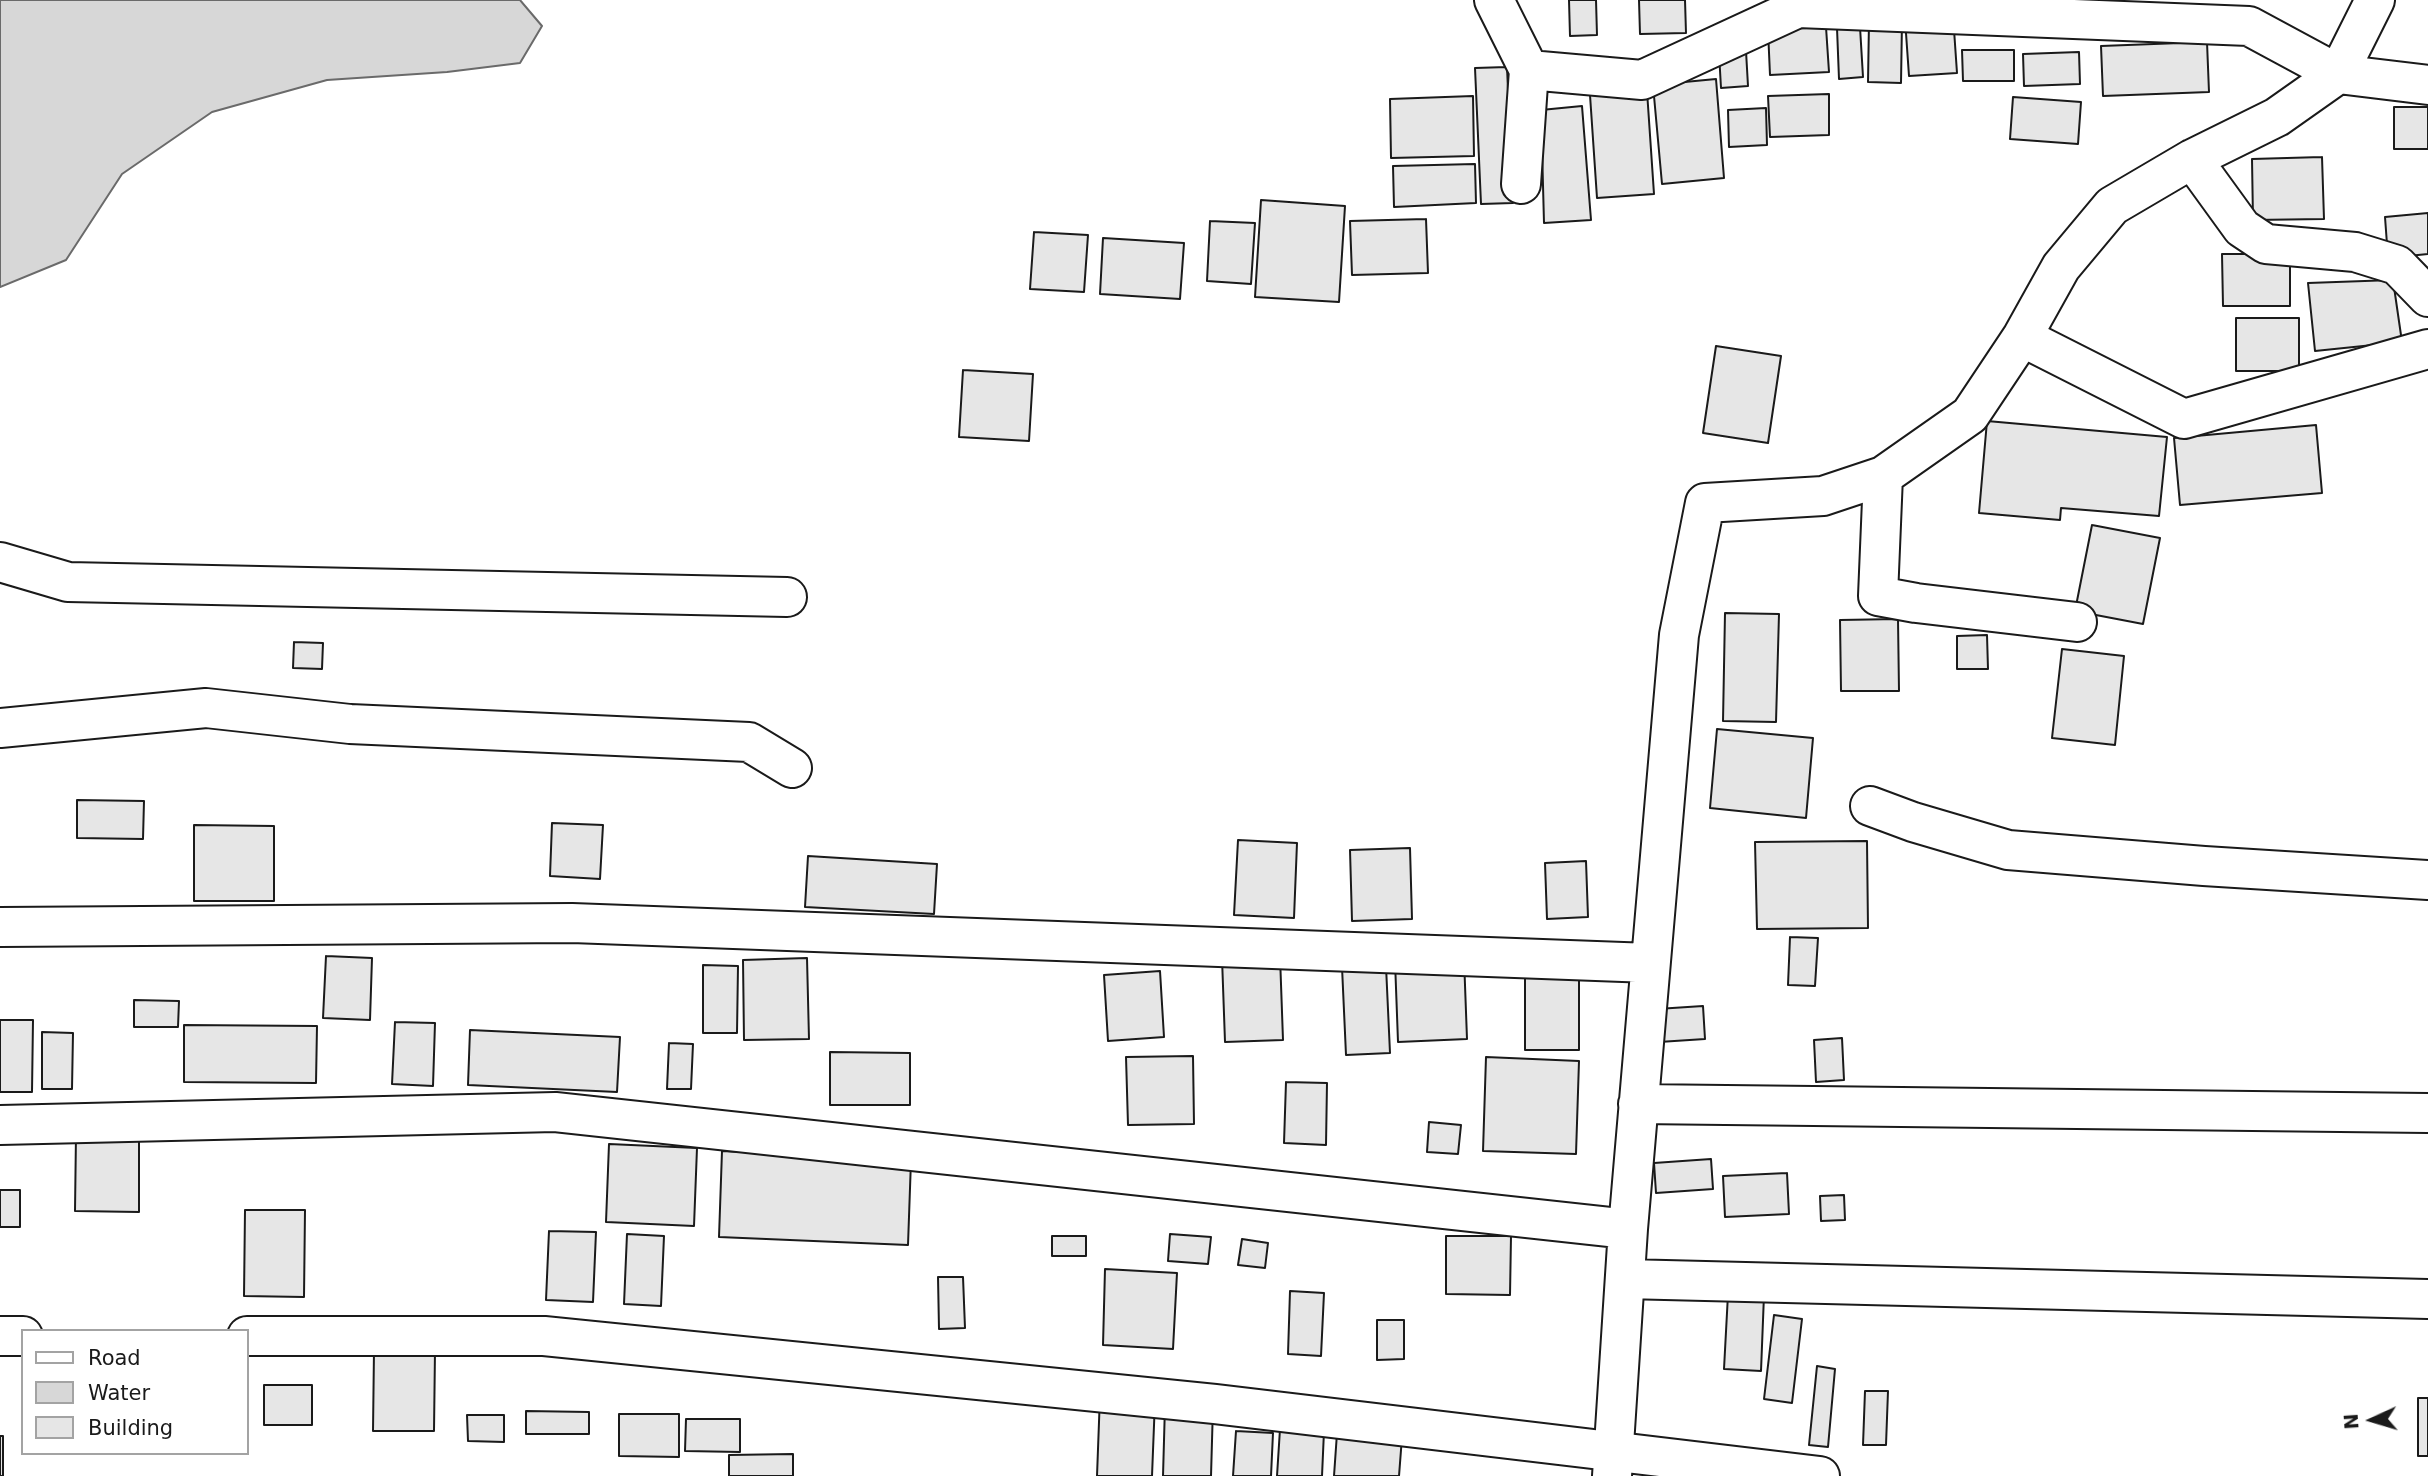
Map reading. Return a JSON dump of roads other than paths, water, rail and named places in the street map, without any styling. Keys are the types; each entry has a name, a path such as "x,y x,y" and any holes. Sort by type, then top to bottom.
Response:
{"street":[{"path":"1494,0 1529,70 1521,184"},
{"path":"1613,1464 1628,1229 1679,635 1667,618 1705,503 1822,496 1883,476 1970,415 2022,337 2061,267 2112,206 2192,159 2277,117 2338,74 2375,0"},
{"path":"1529,70 1642,80 1798,8 2249,26 2338,74 2428,85"},
{"path":"2192,159 2242,228 2266,244 2355,252 2397,265 2428,297"},
{"path":"2022,337 2184,419 2428,349"},
{"path":"1883,476 1878,596 2077,622"},
{"path":"0,562 68,582 787,597"},
{"path":"0,728 206,708 349,724 749,742 792,768"},
{"path":"1870,806 1913,822 2008,850 2428,880"},
{"path":"0,927 572,923 1650,963"},
{"path":"1639,1104 2428,1113"},
{"path":"0,1125 555,1112 1628,1229"},
{"path":"1625,1279 2428,1299"},
{"path":"0,1335 21,1335"},
{"path":"248,1336 544,1336 1215,1404 1613,1464 1820,1476"}],"water":[{"path":"0,0 520,0 542,26 520,63 447,72 327,80 212,112 122,174 66,260 0,287"}]}
